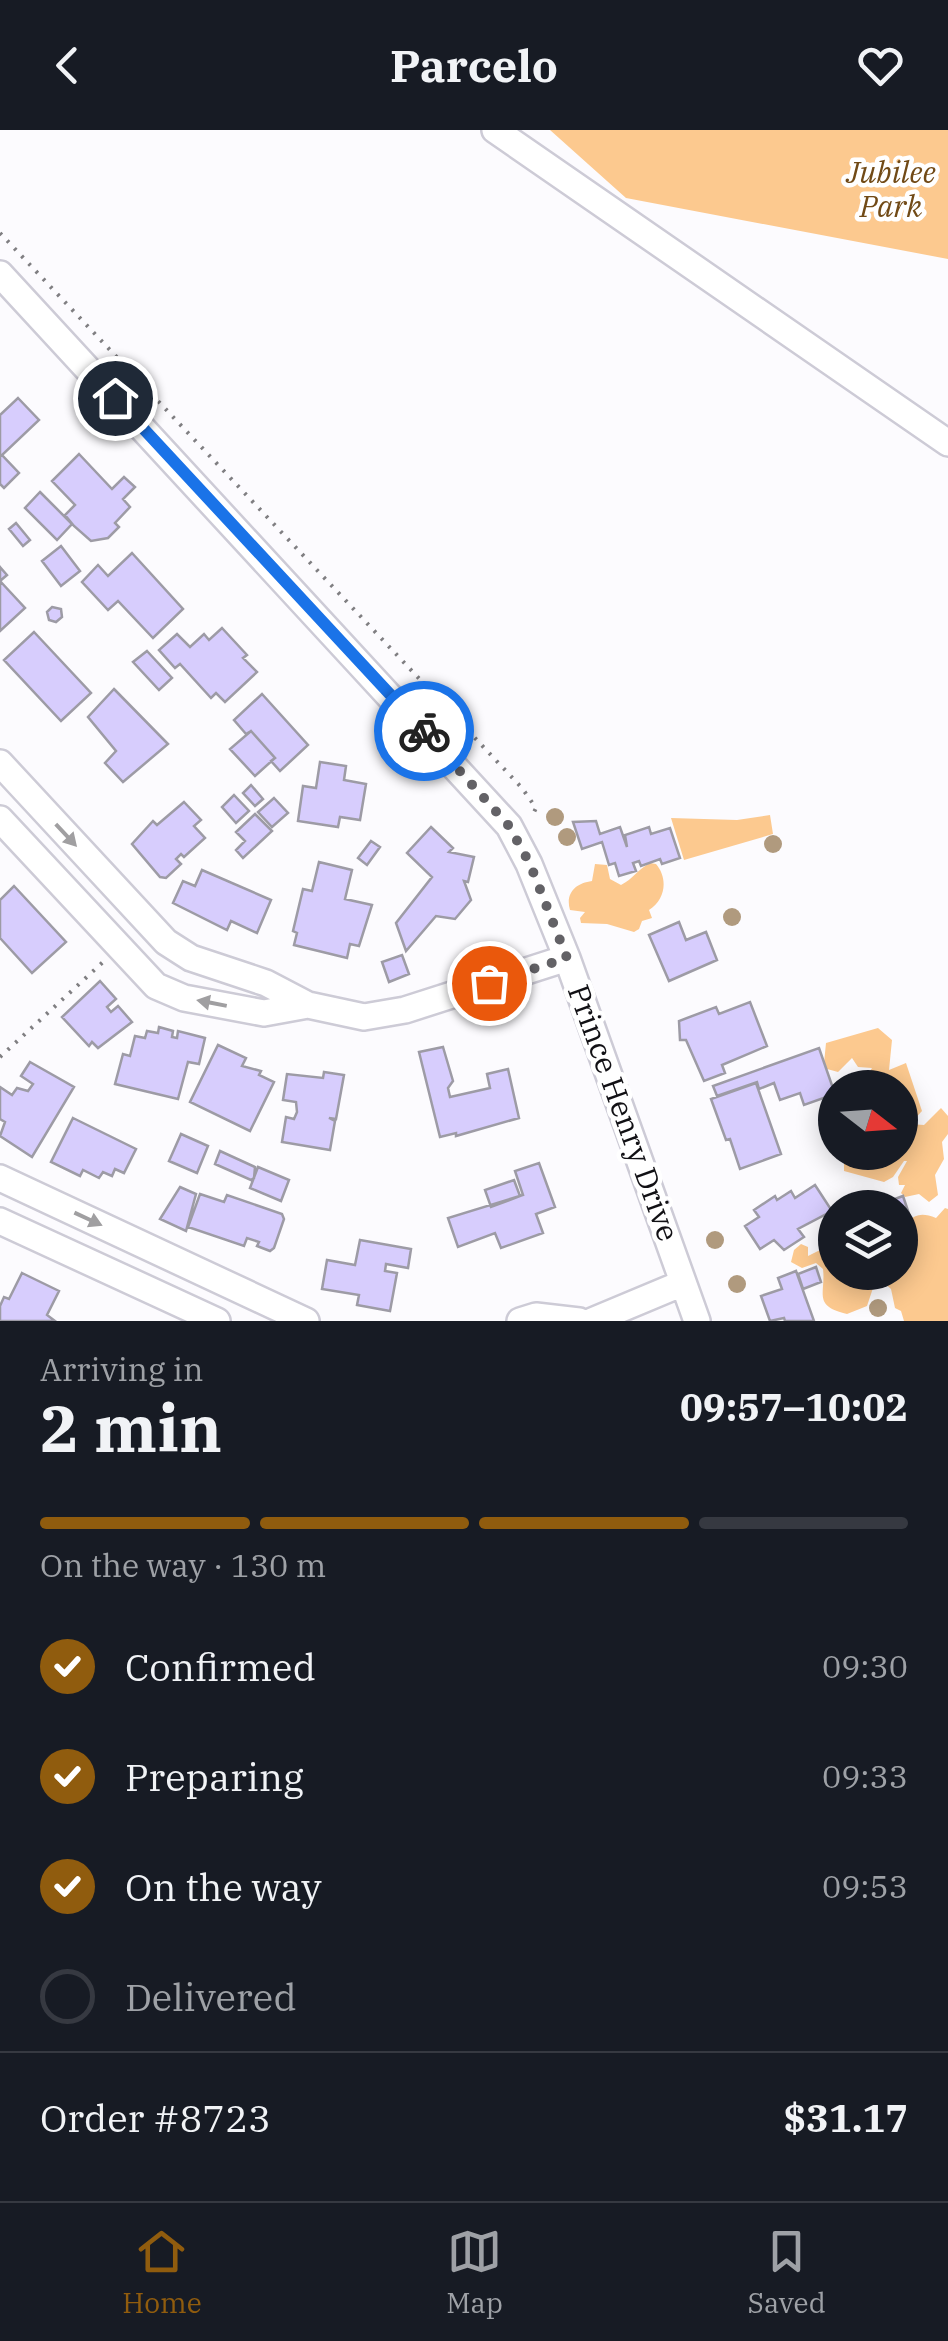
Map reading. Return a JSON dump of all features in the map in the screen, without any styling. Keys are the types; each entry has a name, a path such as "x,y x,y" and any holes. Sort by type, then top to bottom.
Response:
{"street":[{"path":"495,130 948,443"},
{"name":"Prince Henry Drive","path":"0,274 509,826 567,958 697,1321"},
{"path":"0,763 166,942 190,958 266,983 308,1006 364,1017 405,1010 567,958"},
{"path":"0,818 156,986 184,998 264,1013 308,1006"},
{"path":"0,1178 306,1321"},
{"path":"0,1221 217,1321"},
{"path":"592,1321 683,1284"},
{"path":"520,1321 536,1316 579,1321"}],"path":[{"path":"0,233 522,788 536,808 519,844"},
{"path":"0,1057 118,948"}],"green space":[{"name":"Jubilee Park","path":"550,130 948,130 948,259 626,198"},
{"path":"770,815 773,834 684,860 671,818 737,820"},
{"path":"650,863 660,870 663,888 659,900 649,910 652,918 642,921 634,932 607,924 581,923 585,912 570,910 571,894 581,884 592,881 595,864 607,865 610,879 621,885"},
{"path":"878,1028 892,1040 889,1070 858,1067 852,1058 840,1070 827,1069 826,1043"},
{"path":"906,1063 908,1070 889,1070"},
{"path":"941,1108 948,1116 948,1134 942,1142 944,1159 935,1175 938,1195 929,1202 918,1190 902,1190 905,1185 899,1185 902,1170 918,1170 918,1125 924,1125"},
{"path":"844,1170 898,1170 884,1182"},
{"path":"948,1209 948,1321 904,1321 901,1311 895,1308 891,1290 918,1290 918,1216 936,1218"},
{"path":"801,1244 808,1247 808,1256 818,1251 818,1265 802,1268 791,1262 794,1250"},
{"path":"823,1290 872,1290 867,1306 847,1314 829,1307"}],"building":[{"path":"18,398 39,420 2,455 19,473 4,488 0,484 0,415"},
{"path":"79,454 112,489 124,477 135,487 123,499 130,507 108,538 91,541 74,526 65,515 75,505 52,481"},
{"path":"40,492 72,524 57,540 25,508"},
{"path":"16,523 30,540 23,546 9,529"},
{"path":"61,546 80,571 61,586 42,561"},
{"path":"132,553 183,609 153,638 118,601 108,610 82,582 98,565 108,576"},
{"path":"0,581 25,608 0,631"},
{"path":"52,607 61,609 62,617 56,622 49,620 47,612"},
{"path":"222,628 257,672 225,702 216,693 211,698 180,664 175,668 159,650 177,634 190,647 204,634 209,640"},
{"path":"34,632 91,693 61,721 4,660"},
{"path":"147,651 172,678 159,690 133,662"},
{"path":"114,689 168,744 123,782 105,763 116,751 88,717"},
{"path":"262,694 308,745 280,771 271,761 275,758 251,731 246,734 234,720"},
{"path":"251,731 275,758 255,776 230,749"},
{"path":"320,762 346,766 344,780 366,784 360,820 340,817 338,827 298,821 303,786 316,788"},
{"path":"251,785 263,799 255,806 243,793"},
{"path":"234,795 249,811 236,823 222,807"},
{"path":"274,798 288,813 272,827 258,812"},
{"path":"184,802 201,820 194,826 205,838 184,857 181,854 176,859 181,864 166,878 160,877 132,844 153,821 157,825"},
{"path":"255,814 272,831 243,858 236,850 245,841 236,832"},
{"path":"596,821 600,834 620,827 627,847 625,835 649,827 651,834 670,828 680,858 662,864 660,859 641,866 639,861 633,863 636,871 619,876 615,863 609,865 602,842 582,849 573,822"},
{"path":"431,827 453,848 449,852 474,857 468,882 464,881 471,900 455,919 436,916 406,951 396,923 432,877 407,853"},
{"path":"371,841 380,847 367,865 358,858"},
{"path":"319,862 352,870 345,899 372,905 359,946 350,944 347,958 294,945 297,933 293,931 303,889 312,891"},
{"path":"202,870 271,900 257,933 231,921 227,930 173,903 183,881 195,886"},
{"path":"14,886 66,942 32,973 0,938 0,900"},
{"path":"679,922 686,940 706,932 717,960 669,981 649,935"},
{"path":"402,955 409,974 389,982 382,962"},
{"path":"100,981 116,999 107,1007 111,1012 118,1006 132,1022 98,1048 92,1042 89,1046 62,1017"},
{"path":"750,1002 767,1046 722,1065 725,1073 704,1081 686,1040 680,1040 679,1021 716,1007 719,1014"},
{"path":"159,1027 173,1031 172,1037 177,1038 178,1031 205,1038 199,1064 188,1062 178,1099 115,1084 123,1054 130,1056 135,1036 145,1038 147,1031 158,1033"},
{"path":"218,1045 246,1058 242,1066 261,1071 259,1075 274,1082 250,1131 190,1102"},
{"path":"443,1047 453,1081 448,1088 450,1097 490,1088 487,1074 508,1069 519,1118 440,1137 419,1052"},
{"path":"819,1048 827,1070 818,1070 818,1100 804,1105 800,1093 780,1100 774,1083 759,1089 757,1082 717,1096 713,1086"},
{"path":"30,1062 74,1087 32,1157 0,1136 5,1122 0,1119 0,1087 12,1095 17,1088 28,1091 33,1084 21,1076"},
{"path":"324,1072 344,1075 336,1119 329,1118 335,1121 330,1150 282,1142 286,1117 294,1119 297,1112 296,1102 283,1100 287,1074 323,1078"},
{"path":"756,1083 781,1154 740,1169 711,1099"},
{"path":"73,1118 136,1149 124,1173 115,1169 112,1176 103,1172 99,1178 83,1170 80,1176 51,1162"},
{"path":"181,1134 208,1146 197,1173 169,1161"},
{"path":"220,1151 255,1167 254,1178 215,1164"},
{"path":"539,1163 555,1207 536,1214 543,1233 501,1248 495,1233 458,1247 448,1218 523,1195 515,1171"},
{"path":"258,1167 289,1180 281,1201 250,1188"},
{"path":"514,1180 520,1196 491,1207 485,1190"},
{"path":"815,1185 818,1218 798,1229 804,1237 784,1250 774,1240 760,1249 745,1226 759,1217 754,1210 791,1191 795,1198"},
{"path":"180,1187 196,1194 186,1231 160,1219"},
{"path":"200,1194 224,1202 227,1195 282,1214 284,1219 274,1248 270,1251 247,1238 244,1246 188,1227"},
{"path":"360,1240 411,1249 408,1268 386,1264 385,1271 397,1273 390,1311 357,1305 359,1295 322,1289 327,1260 355,1265"},
{"path":"816,1267 818,1283 803,1289 798,1274"},
{"path":"796,1271 814,1321 770,1321 761,1296 782,1289 778,1278"},
{"path":"22,1273 59,1291 47,1315 55,1321 0,1321 4,1297 9,1299"}],"way so far":[{"path":"424,731 509,826 530,864 567,958 489,983"}],"route":[{"path":"115,398 424,731"}]}
